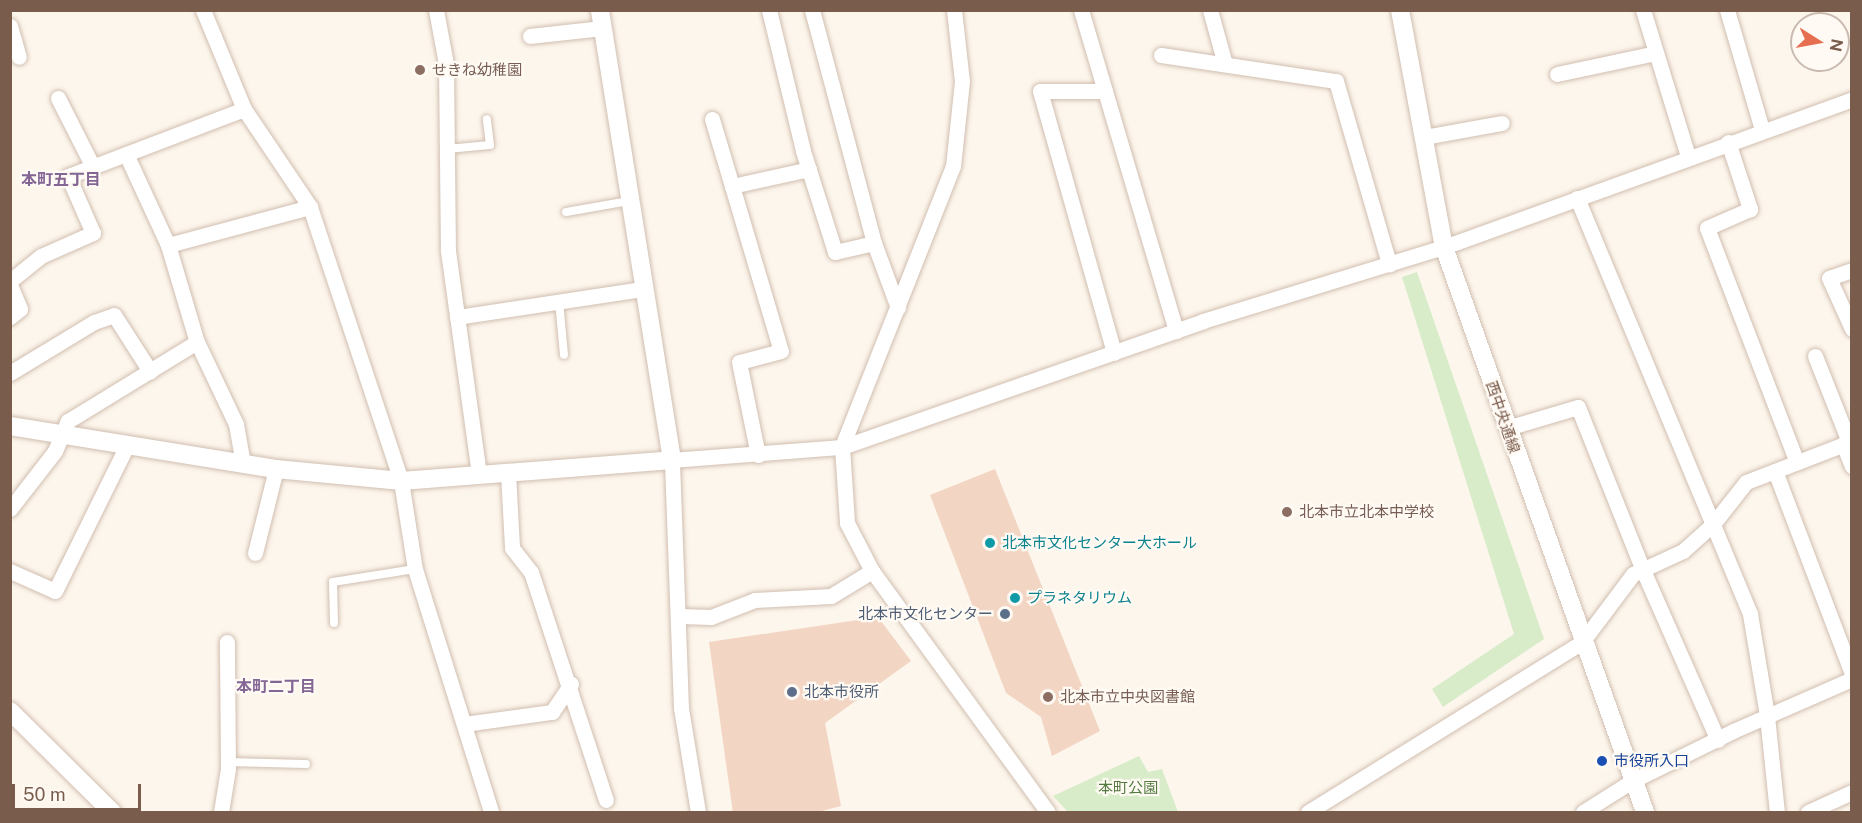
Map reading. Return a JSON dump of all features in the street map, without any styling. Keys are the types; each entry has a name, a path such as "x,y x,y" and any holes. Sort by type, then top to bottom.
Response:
{"street":[{"path":"436,10 446,64 448,251 479,476"},
{"path":"769,10 809,169 835,252 874,243"},
{"path":"812,10 874,243 898,308"},
{"path":"940,10 955,16 962,81 953,166 842,447 847,523 873,571 1048,813"},
{"path":"1081,10 1176,331"},
{"path":"1210,10 1226,64"},
{"name":"西中央通線","path":"1400,10 1444,247 1582,642 1645,813"},
{"path":"1643,10 1688,156"},
{"path":"1727,10 1762,130"},
{"path":"204,11 244,109 310,207 401,482 415,569 491,813"},
{"path":"530,36 601,19 672,460 681,708 698,813"},
{"path":"10,26 19,57"},
{"path":"1557,74 1656,52"},
{"path":"1161,55 1336,81 1389,264"},
{"path":"1105,91 1040,91 1114,353"},
{"path":"58,98 93,167"},
{"path":"10,426 276,469 401,482 842,447 1176,331 1444,247 1688,156 1851,99"},
{"path":"10,317 20,309 10,283 41,256 93,232 68,176 244,109"},
{"path":"712,119 781,351 738,362 758,455"},
{"path":"1424,137 1502,123"},
{"path":"1728,142 1750,209 1707,228 1797,462"},
{"path":"126,154 168,245 197,342 236,424 243,464"},
{"path":"732,186 809,169"},
{"path":"1576,198 1750,614 1767,716 1777,813"},
{"path":"168,245 310,207"},
{"path":"1851,270 1829,278 1851,329"},
{"path":"457,317 643,289"},
{"path":"10,373 94,322 114,315 150,371"},
{"path":"10,509 64,435 68,421 197,342"},
{"path":"1815,356 1848,442 1851,466"},
{"path":"1507,428 1578,407 1642,568 1718,740"},
{"path":"1308,813 1582,642 1633,574 1683,551 1713,524 1746,482 1848,442"},
{"path":"10,571 55,591 127,445"},
{"path":"255,553 276,469"},
{"path":"1775,471 1851,674"},
{"path":"508,473 512,548 531,572 571,684 606,800"},
{"path":"679,616 711,617 755,600 831,596 873,571"},
{"path":"221,813 228,762 227,642"},
{"path":"1583,813 1632,781 1767,716 1851,679"},
{"path":"464,724 552,712 571,684"},
{"path":"10,711 112,813"},
{"path":"1808,813 1851,792"}],"lane":[{"path":"447,149 490,145 487,119"},
{"path":"566,212 629,201"},
{"path":"559,302 564,355"},
{"path":"334,623 333,582 415,569"},
{"path":"228,762 306,764"}],"green space":[{"path":"1417,272 1544,639 1443,707 1432,689 1514,634 1402,277"},
{"name":"本町公園","path":"1139,756 1148,772 1162,769 1178,812 1068,812 1053,796"}],"building":[{"path":"995,469 1100,731 1052,756 1041,717 1006,693 930,495"},
{"name":"北本市役所","path":"878,617 911,661 825,723 841,806 814,813 733,813 709,642"}],"place":[{"name":"せきね幼稚園","path":"420,70"},
{"name":"北本市立北本中学校","path":"1287,512"},
{"name":"北本市文化センター大ホール","path":"990,543"},
{"name":"プラネタリウム","path":"1015,598"},
{"name":"北本市文化センター","path":"1005,614"},
{"name":"北本市役所","path":"792,692"},
{"name":"北本市立中央図書館","path":"1048,697"},
{"name":"市役所入口","path":"1602,761"}],"district":[{"name":"本町五丁目","path":"61,180"},
{"name":"本町二丁目","path":"276,687"}]}
